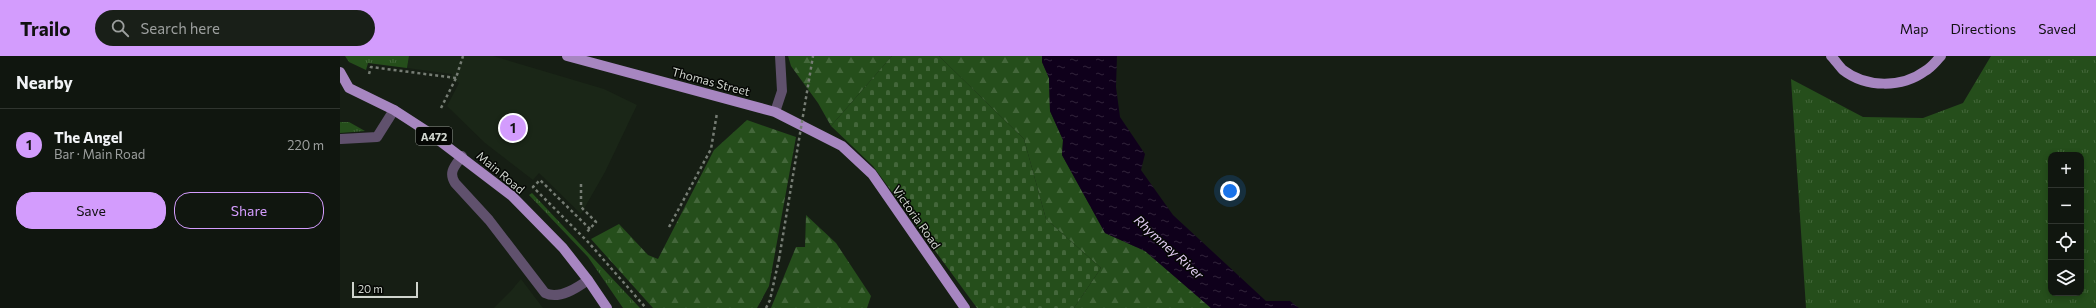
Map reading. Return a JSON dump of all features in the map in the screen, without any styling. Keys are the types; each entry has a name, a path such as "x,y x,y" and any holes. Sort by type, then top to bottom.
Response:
{"main road":[{"name":"Thomas Street","path":"567,56 775,112 842,146"},
{"path":"1830,56 1844,70 1863,80 1884,84 1906,81 1926,71 1941,56"},
{"name":"Main Road","path":"340,72 345,89 394,110 462,156 512,196 563,248 588,280 607,308"},
{"name":"Victoria Road","path":"842,146 872,174 965,308"}],"street":[{"path":"775,112 782,91 780,56"},
{"path":"341,139 377,137 394,110"},
{"path":"462,156 452,169 451,178 489,220 545,293 552,296 562,294 578,287 588,280"}],"path":[{"path":"440,108 456,78 462,56"},
{"path":"766,308 770,300 778,259 813,56"},
{"path":"369,74 371,67 456,78"},
{"path":"669,227 711,149 720,97"},
{"path":"590,230 540,180 533,187 589,243 646,308"},
{"path":"581,184 580,207 596,222 586,234"}],"shaded area":[{"path":"409,56 493,56 604,89 637,105 605,172 581,214 539,173 533,180 485,143 447,106 459,83 450,79 452,74 407,68"},
{"path":"521,279 543,308 494,308 510,292"}],"green space":[{"path":"345,56 409,56 407,68 368,63 366,70 349,62"},
{"path":"788,56 892,56 831,126 818,103 791,66"},
{"path":"892,56 939,56 1024,139 1046,219 1101,268 1074,308 977,308 873,166 831,126"},
{"path":"939,56 1042,56 1042,62 1049,78 1050,111 1063,140 1062,155 1105,233 1145,251 1211,308 1074,308 1101,268 1046,219 1024,139"},
{"path":"1991,56 2096,56 2096,308 1806,308 1791,79 1863,117 1923,118 1963,103"},
{"path":"747,120 796,137 769,286 757,308 653,308 591,239 619,224 648,255 658,259 714,150"},
{"path":"340,122 349,122 365,131 340,133"},
{"path":"532,193 640,308 623,308 588,257 529,195"},
{"path":"806,215 836,243 871,296 867,308 771,308 796,247 805,247"}],"water":[{"name":"Rhymney River","path":"1042,56 1117,56 1116,87 1120,117 1145,154 1141,170 1173,215 1266,301 1290,301 1299,308 1211,308 1145,251 1105,233 1062,155 1063,140 1050,111 1049,78 1042,62"}],"place":[{"name":"The Angel","path":"513,128"}]}
